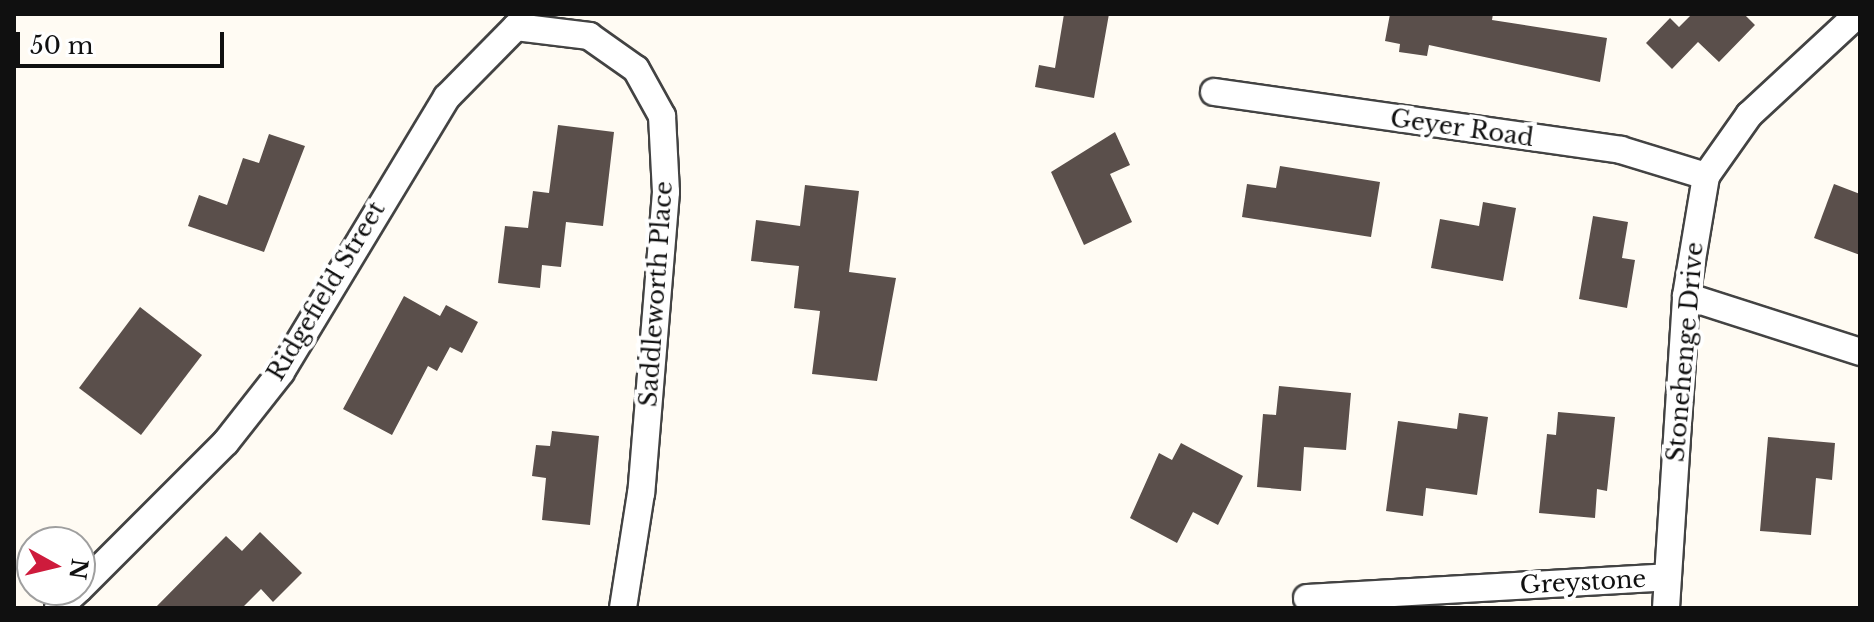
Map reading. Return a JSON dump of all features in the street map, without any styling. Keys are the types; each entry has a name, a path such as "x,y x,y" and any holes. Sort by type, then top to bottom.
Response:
{"street":[{"name":"Stonehenge Drive","path":"1666,608 1686,296 1706,176 1749,115 1858,14"},
{"name":"Ridgefield Street","path":"96,572 226,442 272,384 447,97 515,20"},
{"name":"Saddleworth Place","path":"515,20 589,36 636,69 662,116 665,208 641,493 623,608"},
{"name":"Geyer Road","path":"1214,92 1621,150 1706,176"},
{"path":"1686,296 1860,352"},
{"name":"Greystone","path":"1307,598 1667,577"}],"building":[{"path":"1064,14 1109,14 1094,98 1035,87 1039,65 1055,68"},
{"path":"1390,14 1493,14 1492,20 1607,38 1600,82 1429,45 1427,56 1399,52 1400,44 1385,41"},
{"path":"1692,14 1744,14 1755,25 1719,62 1698,42 1672,69 1646,43 1670,18 1679,27"},
{"path":"558,125 614,132 603,226 566,222 561,267 542,265 540,288 498,283 505,226 528,228 533,191 549,193"},
{"path":"1115,132 1130,165 1110,174 1132,222 1084,245 1051,172"},
{"path":"269,134 305,146 264,252 188,226 199,195 227,205 243,158 259,163"},
{"path":"1280,166 1380,182 1371,237 1242,217 1247,184 1276,188"},
{"path":"1834,184 1860,194 1860,255 1814,238"},
{"path":"805,185 859,191 849,272 896,278 877,381 812,374 820,311 794,308 799,266 751,261 756,220 800,226"},
{"path":"1483,202 1516,208 1503,281 1431,268 1440,219 1479,226"},
{"path":"1593,216 1628,222 1622,258 1635,260 1627,308 1579,299"},
{"path":"404,296 440,316 446,305 478,322 462,353 450,347 437,371 428,366 392,435 343,409"},
{"path":"140,307 202,355 141,435 79,388"},
{"path":"1279,386 1351,393 1346,450 1304,447 1301,491 1257,487 1263,414 1276,415"},
{"path":"1558,412 1615,417 1607,491 1597,489 1595,518 1539,513 1547,434 1556,435"},
{"path":"1459,413 1488,417 1477,495 1426,488 1423,516 1386,511 1398,421 1457,429"},
{"path":"552,431 599,436 590,525 542,520 546,478 532,476 536,445 550,446"},
{"path":"1768,437 1835,443 1832,480 1816,478 1811,535 1760,531"},
{"path":"1181,443 1243,476 1218,525 1193,512 1177,543 1130,518 1159,453 1172,460"},
{"path":"260,532 302,573 273,602 261,589 242,608 155,608 226,536 242,551"}]}
